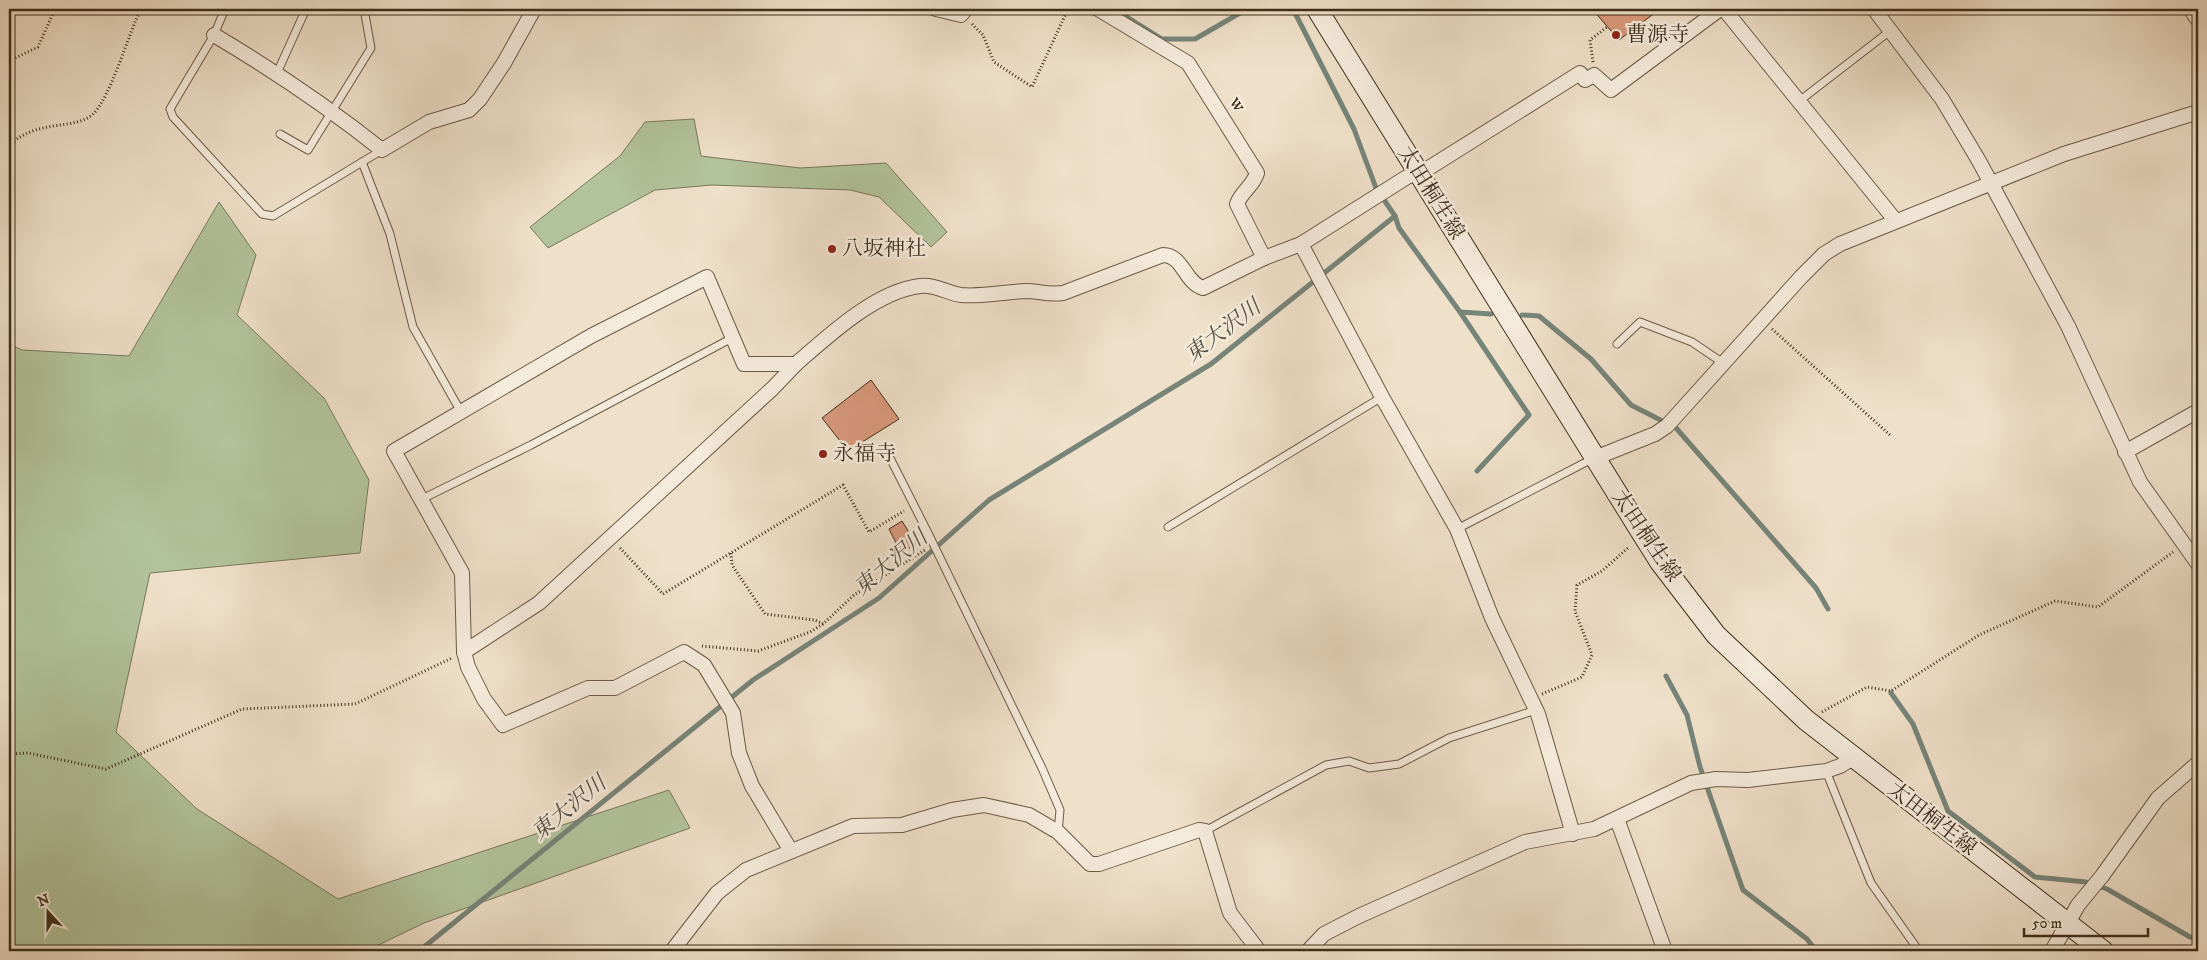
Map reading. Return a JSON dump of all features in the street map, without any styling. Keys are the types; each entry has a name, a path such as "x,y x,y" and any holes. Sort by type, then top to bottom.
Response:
{"main road":[{"name":"太田桐生線","path":"1317,9 1660,562 1716,635 1806,720 2103,951"}],"street":[{"path":"214,35 277,73 333,112 382,150 429,122 469,110 480,99 504,63 534,9"},
{"path":"936,9 964,12"},
{"name":"w","path":"1098,9 1188,63 1257,173 1256,179 1240,195 1236,204 1264,258"},
{"path":"464,652 539,603 796,364 826,338 876,302 904,289 930,286 961,295 1028,291 1048,295 1063,293 1163,255 1175,258 1194,284 1203,288 1264,258 1301,244 1385,191 1418,172 1424,171 1580,73 1585,80 1594,75 1611,90 1722,9 1896,220"},
{"path":"1874,9 1942,99 1991,183 2068,326 2140,482 2198,564"},
{"path":"2193,9 2198,17"},
{"path":"1595,458 1655,434 1670,422 1824,254 1840,244 2064,154 2198,112"},
{"path":"1301,244 1382,396 1457,529 1492,618 1533,704 1574,834"},
{"path":"791,851 752,786 739,753 733,713 704,665 684,652 615,688 588,688 503,725 484,699 468,667 464,652 462,573 394,451 591,336 707,277 734,336 744,364 796,364"},
{"path":"2125,452 2198,411"},
{"path":"1308,951 1324,934 1333,929 1525,842 1594,829 1668,792 1703,781 1748,780 1826,771 1840,766 1853,758"},
{"path":"2052,951 2078,905 2102,876 2158,798 2198,763"},
{"path":"672,951 717,893 746,870 853,826 902,825 952,810 984,805 1029,815 1058,832 1090,864 1099,864 1199,830 1205,831 1230,914 1259,951"},
{"path":"1617,819 1665,951"}],"lane":[{"path":"225,9 214,35 170,108 173,117 262,214 273,216 382,150"},
{"path":"277,73 306,9"},
{"path":"280,134 308,150 371,48 364,9"},
{"path":"1798,102 1890,31"},
{"path":"362,162 390,234 414,327 461,412"},
{"path":"1617,344 1640,322 1692,342 1723,363"},
{"path":"422,499 531,445 734,336"},
{"path":"1168,527 1382,396"},
{"path":"887,452 934,544 1060,810 1058,832"},
{"path":"1457,529 1595,458"},
{"path":"1205,831 1326,765 1348,761 1369,768 1399,764 1449,738 1533,704"},
{"path":"1826,771 1872,883 1919,951"}],"path":[{"path":"9,61 38,47 55,9"},
{"path":"9,146 17,137 39,127 76,122 93,115 103,100 140,9"},
{"path":"964,12 983,34 994,62 1032,87 1068,9"},
{"path":"1594,75 1590,40 1608,27"},
{"path":"1762,320 1890,435"},
{"path":"611,538 663,594 843,485 869,532 913,506"},
{"path":"1533,704 1582,677 1592,655 1575,611 1577,585 1602,571 1643,535"},
{"path":"684,652 693,647 707,646 758,651 810,632 824,624 854,595 934,544"},
{"path":"1806,720 1867,687 1891,691 1979,635 2054,601 2098,607 2183,545"},
{"path":"731,553 732,565 765,614 800,618 824,624"},
{"path":"9,754 28,753 106,769 242,709 356,704 464,652"}],"green space":[{"path":"694,119 701,156 800,168 886,163 947,232 931,247 879,197 850,190 712,185 655,190 548,248 530,227 620,156 645,122"},
{"path":"219,202 256,255 237,315 324,398 369,480 360,553 150,573 116,732 197,809 338,899 669,790 690,828 424,923 366,951 9,951 9,344 22,350 129,356"}],"building":[{"path":"1592,9 1660,9 1619,40"},
{"path":"871,380 899,419 848,451 822,418"},
{"path":"902,521 916,544 901,553 889,529"}],"waterway":[{"path":"1114,9 1162,39 1195,39 1247,9"},
{"path":"1293,9 1354,129 1376,188 1395,216 1399,228 1460,312 1491,314"},
{"name":"東大沢川","path":"419,951 753,680 879,598 989,500 1211,364 1395,216"},
{"path":"1460,312 1529,415 1477,471"},
{"path":"1522,315 1539,316 1591,359 1631,405 1676,428 1816,588 1828,609"},
{"path":"1666,676 1687,715 1700,767 1743,890 1807,939 1816,951"},
{"path":"1891,693 1913,724 1948,811 2035,877 2086,882 2107,889 2190,937 2198,938"}],"place":[{"name":"曹源寺","path":"1616,35"},
{"name":"八坂神社","path":"832,249"},
{"name":"永福寺","path":"823,454"}]}
